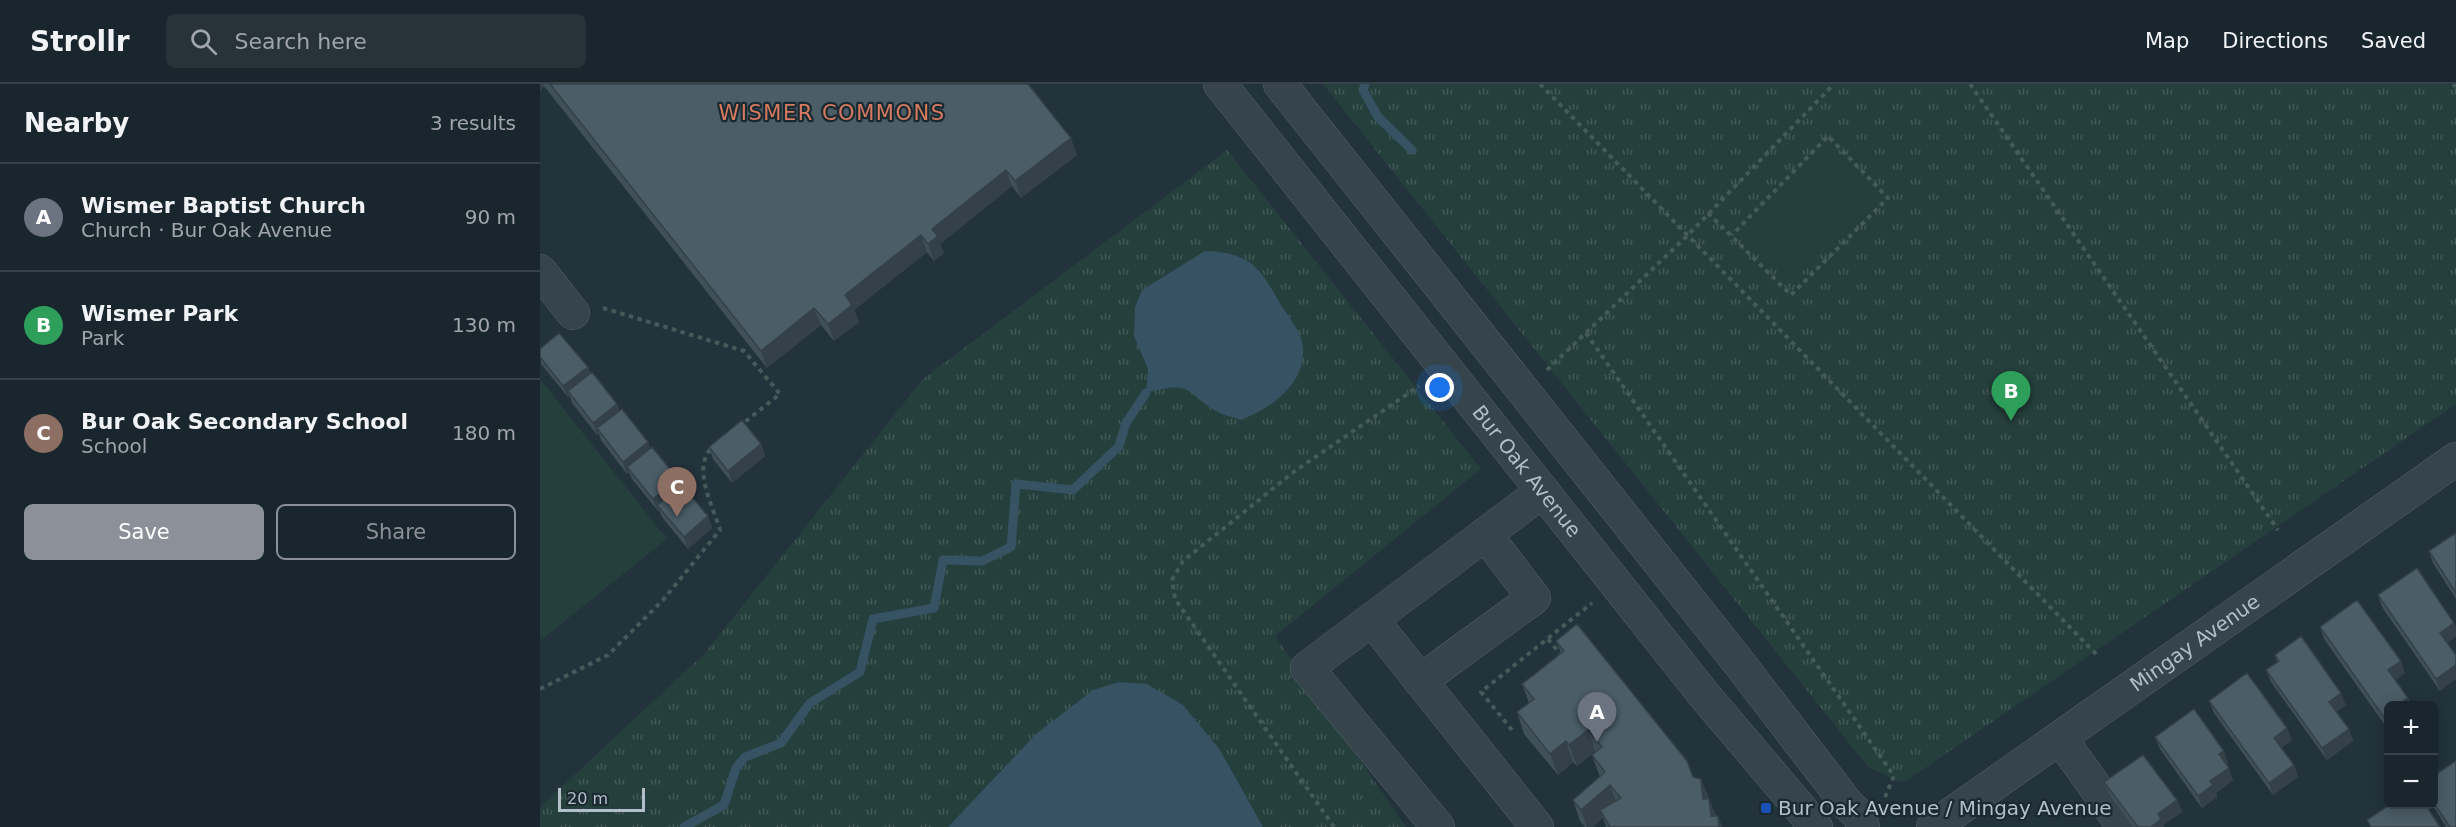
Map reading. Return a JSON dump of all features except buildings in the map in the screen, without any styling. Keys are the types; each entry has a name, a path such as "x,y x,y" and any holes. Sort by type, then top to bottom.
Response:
{"street":[{"name":"Bur Oak Avenue","path":"1220,84 1705,696 1816,827"},
{"path":"1280,84 1736,659 1848,805 1860,816 1863,827"},
{"path":"540,271 586,310"},
{"name":"Mingay Avenue","path":"1933,827 2456,459"},
{"path":"1438,827 1307,668 1544,491"},
{"path":"1420,681 1534,598 1485,534"},
{"path":"1372,621 1538,827"},
{"path":"2060,738 2124,827"}],"path":[{"path":"1540,84 2097,655"},
{"path":"1546,370 1687,236 1834,84"},
{"path":"1970,84 2278,531"},
{"path":"2453,84 2456,87"},
{"path":"1708,213 1791,296 1888,198 1828,136 1732,235"},
{"path":"586,310 744,351 780,393 733,430"},
{"path":"1586,333 1894,776 1885,798"},
{"path":"1334,827 1175,599 1172,580 1183,561 1295,471 1419,386"},
{"path":"540,689 608,655 663,600 720,530 701,468 705,453 715,445"},
{"path":"1512,730 1481,692 1593,603"},
{"path":"1548,639 1561,655"}],"green space":[{"path":"1323,84 2456,84 2456,404 1906,781 1900,782 1868,767"},
{"path":"1830,145 1877,194 1790,277 1743,229"},
{"path":"1227,150 1481,469 1275,636 1406,827 540,827 540,807 704,654 923,379"},
{"path":"540,379 667,539 540,641"}],"water":[{"path":"1205,251 1234,255 1252,264 1260,272 1301,336 1303,355 1295,380 1277,400 1241,420 1218,412 1181,388 1146,393 1148,369 1134,336 1135,307 1142,290"},
{"path":"1119,682 1147,684 1183,705 1220,750 1263,827 948,827 1036,734 1093,690"}],"waterway":[{"path":"1365,84 1363,90 1378,117 1412,150"},
{"path":"684,827 724,805 736,768 745,757 781,743 810,703 860,672 873,619 934,608 943,560 982,561 1011,547 1016,484 1073,490 1119,446 1126,423 1146,393"}],"place":[{"name":"Wismer Park","path":"2011,421"},
{"name":"Bur Oak Secondary School","path":"677,517"},
{"name":"Wismer Baptist Church","path":"1597,742"},
{"name":"Bur Oak Avenue / Mingay Avenue","path":"1766,808"}],"district":[{"name":"WISMER COMMONS","path":"832,113"}]}
